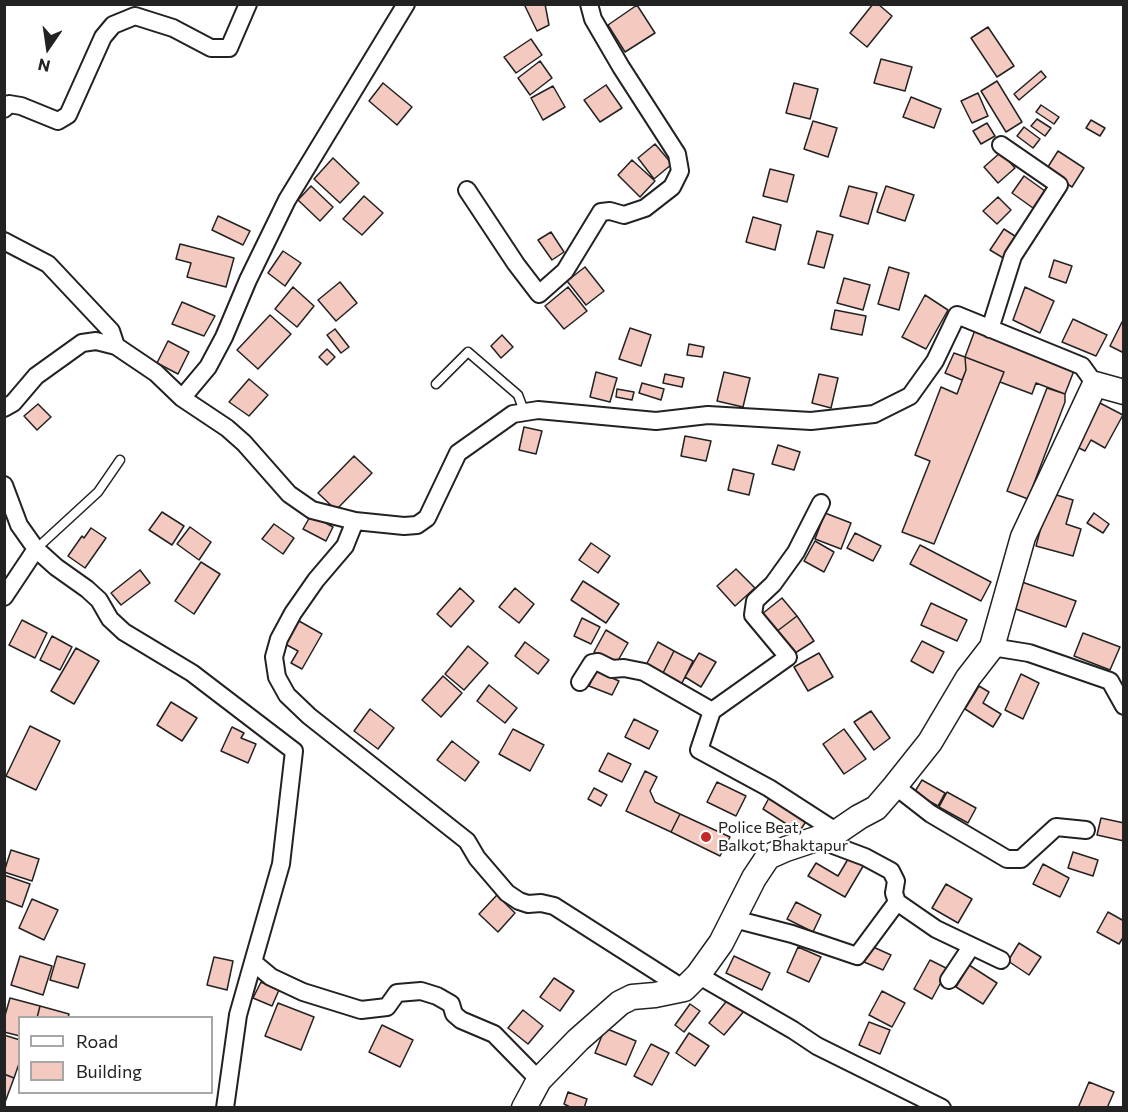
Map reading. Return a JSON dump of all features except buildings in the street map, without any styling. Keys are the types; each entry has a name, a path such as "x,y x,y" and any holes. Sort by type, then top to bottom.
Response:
{"street":[{"path":"4,109 9,104 21,106 58,121 68,114 103,37 113,26 135,16 173,28 211,48 229,48 248,4"},
{"path":"183,398 208,367 224,337 248,280 287,200 406,4"},
{"path":"467,190 516,264 539,294 565,271 601,212 610,211 624,215 645,208 672,187 680,171 677,154 621,67 593,19 589,4"},
{"path":"990,329 1013,256 1059,185 1001,145"},
{"path":"4,241 48,264 111,331 116,346"},
{"path":"4,408 13,403 36,376 82,343 96,341 116,346 156,373 183,398 227,428 244,443 289,494 312,510 354,521 404,526 417,525 427,519 458,453 513,414 538,410 656,421 708,415 811,421 874,414 910,396 935,361 957,315 1082,366 1095,384 1124,392"},
{"path":"524,1107 539,1080 578,1040 620,1003 632,997 655,995 691,982 721,943 754,878 768,857 827,836 876,808 930,742 968,678 992,647 1023,537 1095,384"},
{"path":"4,485 19,525 36,549 99,600 110,619 124,632 192,673 294,751 281,864 238,1015 225,1107"},
{"path":"820,503 796,552 773,585 755,601 753,615 788,657 712,711 699,750 768,788 827,836 891,871 896,881 894,892 897,902 936,929 1000,960"},
{"path":"354,521 345,546 292,613 279,639 274,657 277,677 287,694 309,716 467,841 477,858 507,893 519,901 554,906 691,982 793,1030 817,1046 942,1107"},
{"path":"4,597 36,549"},
{"path":"992,647 1029,653 1110,681 1124,706"},
{"path":"580,682 592,663 598,662 612,669 624,668 644,672 712,711"},
{"path":"895,786 931,814 1007,859 1021,858 1056,827 1086,830"},
{"path":"734,919 792,934 857,956 897,902"},
{"path":"949,980 971,947"},
{"path":"253,962 272,977 303,992 361,1010 387,1007 397,993 421,991 437,996 451,1004 454,1014 461,1020 494,1034 539,1080"}],"lane":[{"path":"436,384 468,352 518,395 524,411"},
{"path":"36,549 98,492 120,460"}],"place":[{"name":"Police Beat, Balkot, Bhaktapur","path":"706,837"}]}
